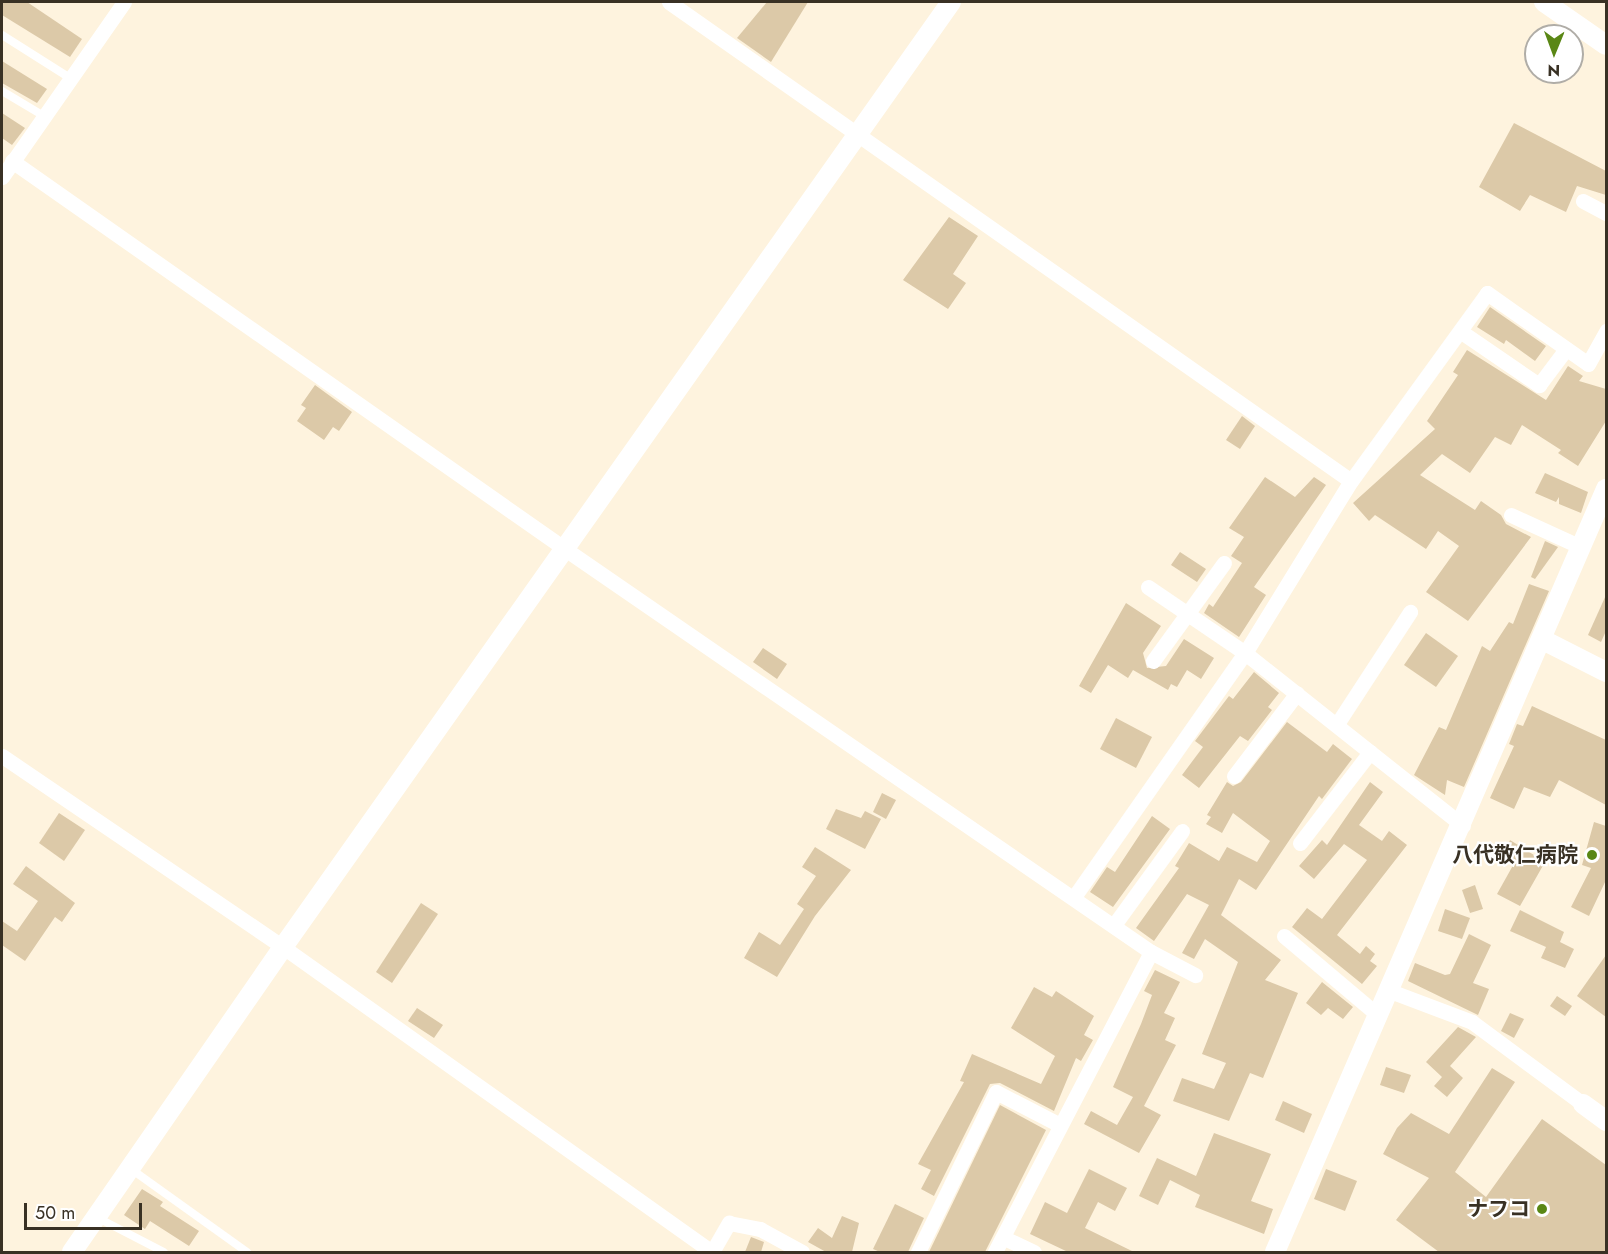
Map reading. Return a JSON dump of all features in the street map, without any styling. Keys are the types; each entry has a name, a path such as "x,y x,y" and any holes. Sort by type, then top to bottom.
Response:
{"street":[{"path":"2,177 124,2"},
{"path":"669,2 1351,481"},
{"path":"72,1252 98,1218 283,947 951,2"},
{"path":"1544,2 1606,45"},
{"path":"12,161 565,549 1151,952 1195,975"},
{"path":"1583,201 1606,213"},
{"path":"1074,897 1245,654 1351,481 1487,293 1588,364 1606,331"},
{"path":"1460,331 1540,391 1566,349"},
{"path":"1275,1252 1463,826 1606,489"},
{"path":"1511,515 1581,547"},
{"path":"1153,661 1188,618 1224,563"},
{"path":"1148,587 1188,618 1245,654 1297,693 1463,826"},
{"path":"1337,724 1410,612"},
{"path":"1543,640 1606,672"},
{"path":"1234,776 1297,693"},
{"path":"1300,843 1370,752"},
{"path":"2,756 283,947 712,1252 729,1222 760,1229 802,1252"},
{"path":"1114,925 1182,831"},
{"path":"1284,936 1379,1016"},
{"path":"995,1252 1151,952"},
{"path":"1390,991 1473,1022 1606,1121"},
{"path":"918,1252 996,1092 1060,1125"},
{"path":"1004,1238 1034,1252"}],"lane":[{"path":"2,35 70,78"},
{"path":"2,91 44,116"},
{"path":"131,1169 246,1252"},
{"path":"98,1218 164,1252"}],"building":[{"path":"2,2 27,2 82,39 70,57 2,15"},
{"path":"767,2 808,2 771,62 737,38"},
{"path":"2,61 47,89 37,103 2,83"},
{"path":"2,113 25,128 12,145 2,138"},
{"path":"1514,123 1606,171 1606,195 1577,186 1566,212 1530,195 1520,211 1479,187"},
{"path":"949,217 978,236 953,274 966,283 948,309 903,280"},
{"path":"1490,307 1546,346 1535,361 1506,340 1504,344 1477,327"},
{"path":"1467,350 1546,400 1568,366 1583,376 1579,381 1606,389 1606,421 1578,466 1558,453 1561,450 1522,425 1511,445 1495,437 1470,473 1442,454 1420,475 1475,510 1481,501 1501,515 1506,524 1531,537 1468,621 1426,592 1459,546 1438,531 1426,549 1375,515 1369,521 1353,503 1435,429 1427,421 1458,375 1453,372"},
{"path":"315,385 352,412 339,431 333,427 324,440 297,421 306,408 301,405"},
{"path":"1242,416 1255,426 1240,449 1226,440"},
{"path":"1545,473 1588,492 1581,513 1559,504 1559,497 1556,502 1535,493"},
{"path":"1265,477 1295,497 1314,477 1326,485 1254,587 1266,595 1239,637 1204,613 1209,604 1213,607 1242,563 1231,556 1244,537 1229,528"},
{"path":"1545,541 1558,547 1535,579 1531,577"},
{"path":"1180,552 1206,569 1197,582 1171,565"},
{"path":"1529,584 1549,591 1464,787 1447,780 1445,795 1414,775 1439,727 1446,730 1482,646 1490,651 1509,622 1513,624"},
{"path":"1606,595 1606,631 1601,642 1588,635"},
{"path":"1126,603 1161,626 1143,653 1147,668 1166,666 1184,639 1214,658 1201,679 1187,670 1177,687 1171,684 1168,690 1133,670 1128,678 1108,665 1091,693 1079,686"},
{"path":"1426,633 1458,656 1436,687 1404,665"},
{"path":"763,648 787,664 777,679 753,662"},
{"path":"1254,672 1279,693 1268,707 1272,710 1248,741 1240,736 1199,788 1182,775 1203,747 1195,741 1229,696 1233,699"},
{"path":"1532,706 1606,740 1606,805 1559,780 1550,797 1524,787 1514,809 1490,798 1514,746 1509,744 1517,724 1523,726"},
{"path":"1116,718 1152,737 1136,768 1100,749"},
{"path":"1287,722 1327,752 1333,744 1352,759 1322,799 1319,796 1256,890 1239,879 1221,915 1281,960 1265,980 1298,993 1263,1078 1250,1073 1229,1121 1173,1101 1182,1078 1214,1089 1226,1063 1202,1054 1238,962 1205,939 1194,959 1182,953 1209,905 1187,894 1154,941 1136,928 1179,868 1175,866 1189,843 1219,861 1227,847 1257,862 1270,841 1233,813 1222,833 1206,824 1211,817 1207,815 1227,782 1233,786 1241,782"},
{"path":"1370,782 1383,792 1359,825 1382,841 1389,831 1407,845 1337,935 1360,954 1366,946 1375,954 1370,961 1377,966 1362,984 1292,927 1307,908 1322,919 1367,860 1344,844 1314,879 1299,866 1322,840 1327,845"},
{"path":"882,793 896,800 886,819 873,812"},
{"path":"836,809 861,818 865,811 881,819 865,849 826,829"},
{"path":"59,813 85,830 64,861 39,843"},
{"path":"1152,816 1170,829 1113,907 1090,892 1107,867 1115,872"},
{"path":"1594,822 1606,826 1606,880 1589,916 1571,907 1591,868 1582,865"},
{"path":"1510,840 1545,862 1520,906 1497,894 1516,860 1504,854"},
{"path":"815,847 851,870 815,916 777,977 744,958 759,932 780,945 804,909 797,904 816,876 802,867"},
{"path":"26,866 75,903 62,922 55,917 25,961 2,945 2,921 17,931 38,901 13,884"},
{"path":"1475,885 1483,909 1470,913 1462,890"},
{"path":"421,903 438,914 392,983 376,972"},
{"path":"1445,909 1470,918 1462,939 1438,931"},
{"path":"1520,910 1564,932 1560,942 1574,949 1565,968 1541,958 1546,947 1510,931"},
{"path":"1469,934 1491,945 1473,983 1489,989 1478,1015 1408,981 1415,963 1445,975 1450,974"},
{"path":"1606,955 1606,1017 1577,996"},
{"path":"1155,970 1180,982 1164,1013 1175,1018 1165,1040 1176,1045 1144,1106 1161,1115 1139,1153 1084,1124 1091,1111 1117,1125 1133,1097 1113,1087 1152,995 1144,991"},
{"path":"1322,982 1353,1007 1343,1019 1328,1008 1321,1015 1306,1003"},
{"path":"1034,987 1052,997 1056,991 1094,1016 1084,1035 1093,1040 1081,1061 1076,1058 1054,1111 1000,1083 990,1084 934,1196 921,1189 931,1170 918,1164 964,1082 960,1081 972,1054 1041,1084 1055,1056 1011,1028"},
{"path":"1557,996 1572,1006 1565,1016 1550,1006"},
{"path":"417,1008 443,1025 434,1038 408,1021"},
{"path":"1510,1013 1524,1019 1514,1038 1501,1031"},
{"path":"1458,1027 1476,1037 1450,1066 1463,1078 1447,1097 1434,1086 1442,1077 1426,1062"},
{"path":"1386,1067 1411,1075 1404,1093 1380,1085"},
{"path":"1492,1068 1515,1082 1455,1172 1486,1197 1542,1119 1606,1165 1606,1252 1439,1252 1396,1220 1429,1178 1383,1154 1397,1128 1411,1113 1449,1134"},
{"path":"1283,1101 1312,1114 1304,1133 1275,1120"},
{"path":"1000,1105 1046,1130 985,1252 929,1252"},
{"path":"1214,1133 1271,1154 1251,1201 1273,1209 1264,1234 1195,1207 1200,1195 1170,1180 1158,1205 1139,1196 1157,1158 1196,1176"},
{"path":"1089,1169 1127,1188 1115,1211 1098,1202 1085,1228 1134,1252 1068,1252 1030,1234 1045,1202 1067,1213"},
{"path":"1326,1169 1357,1181 1345,1211 1314,1199"},
{"path":"142,1189 163,1202 160,1206 199,1231 189,1246 150,1221 145,1229 124,1215"},
{"path":"895,1204 924,1218 908,1252 880,1252 873,1249"},
{"path":"842,1216 859,1223 852,1252 826,1252 808,1242 818,1228 832,1238"},
{"path":"751,1237 764,1242 761,1252 745,1252"}],"place":[{"name":"八代敬仁病院","path":"1592,855"},
{"name":"ナフコ","path":"1542,1209"}]}
